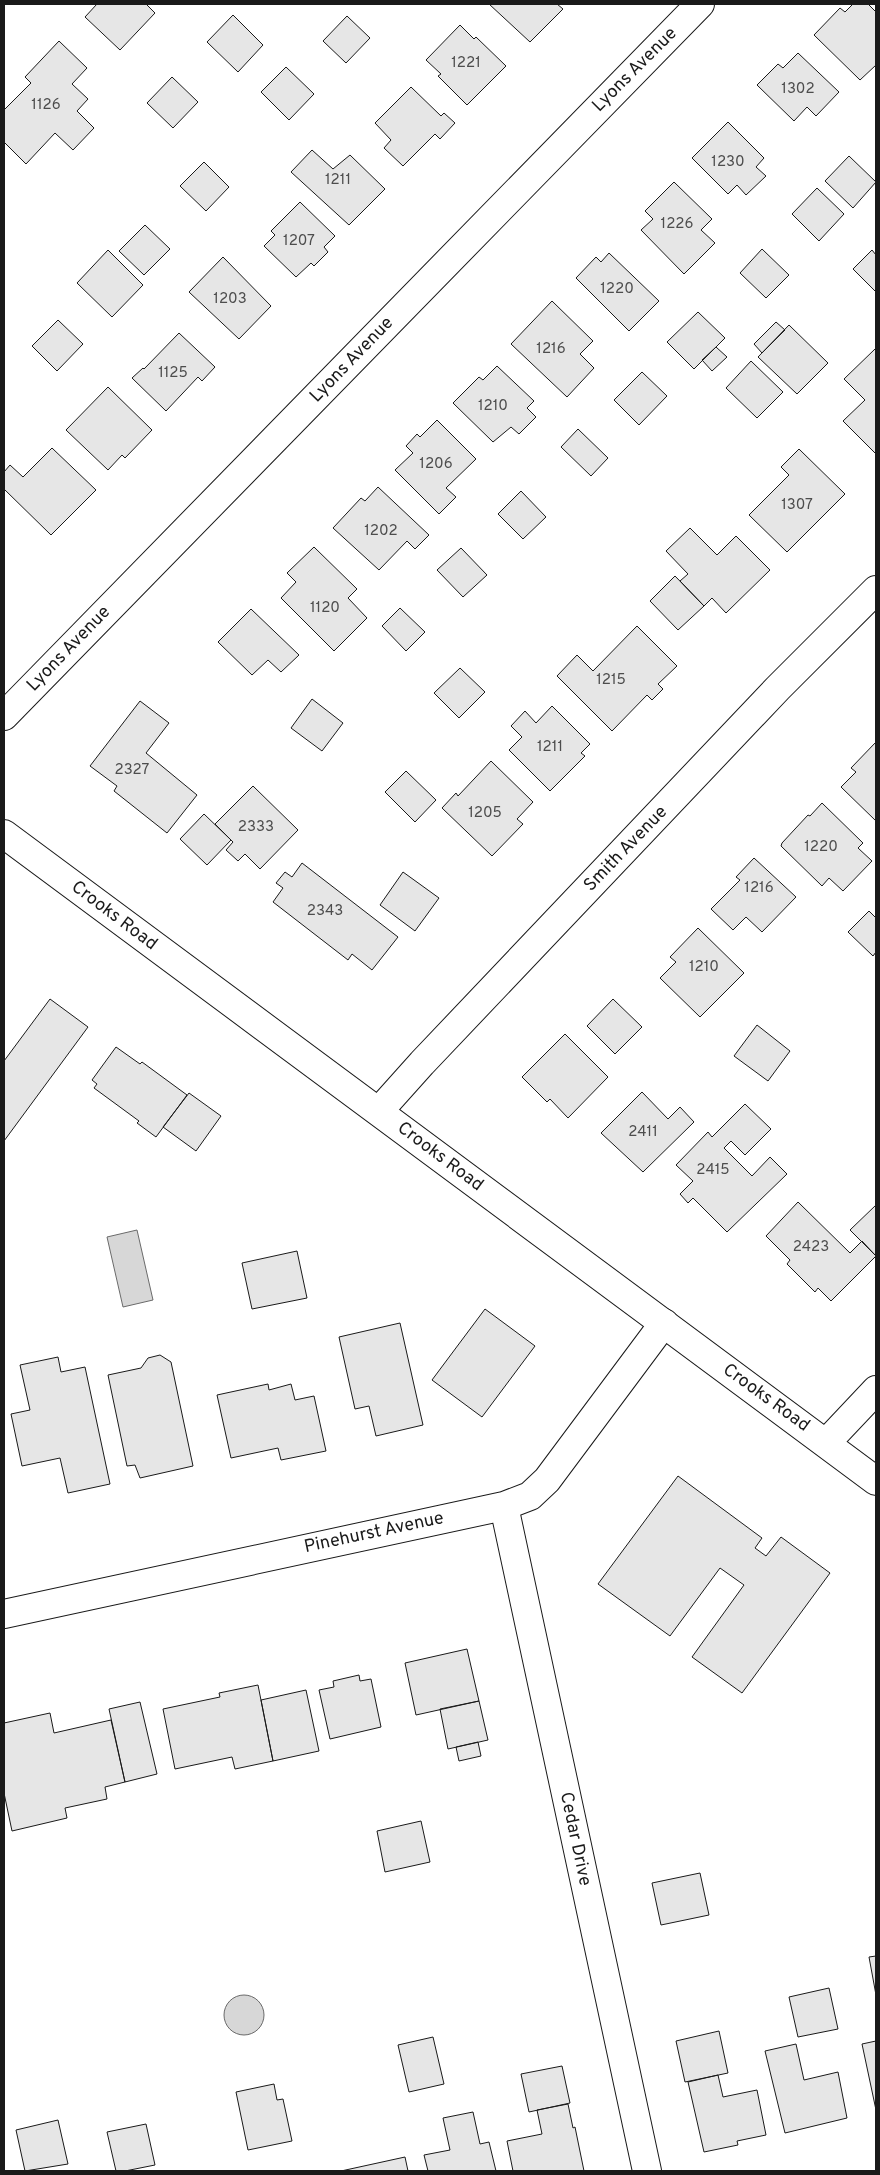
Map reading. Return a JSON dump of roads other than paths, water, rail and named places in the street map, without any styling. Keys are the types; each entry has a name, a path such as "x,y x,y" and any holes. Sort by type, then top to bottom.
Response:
{"street":[{"name":"Lyons Avenue","path":"4,716 700,4"},
{"name":"Smith Avenue","path":"379,1111 422,1063 765,702 876,590"},
{"name":"Crooks Road","path":"4,834 827,1442 876,1481"},
{"name":"Pinehurst Avenue","path":"4,1614 504,1506 530,1496 547,1480 664,1323"},
{"path":"827,1442 876,1390"},
{"name":"Cedar Drive","path":"504,1506 647,2171"}]}
